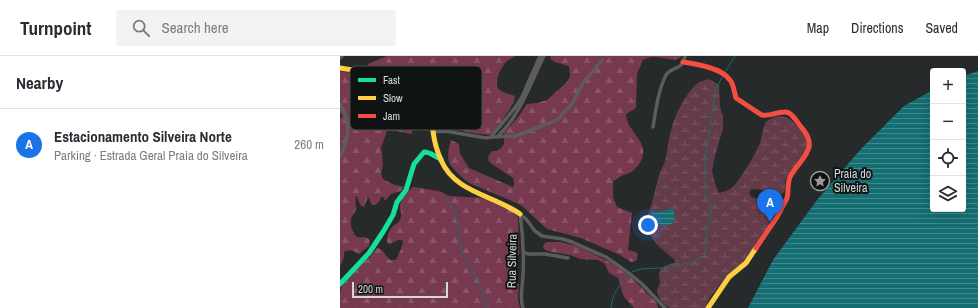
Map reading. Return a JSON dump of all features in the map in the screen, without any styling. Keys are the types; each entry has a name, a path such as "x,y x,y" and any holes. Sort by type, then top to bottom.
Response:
{"street":[{"path":"491,137 510,116 522,97 540,56"},
{"path":"497,136 507,125 526,96 544,56"},
{"path":"653,127 655,107 660,90 667,75 673,69 682,64 684,59 724,74 729,78 736,98 758,113 764,115 784,112 789,113 807,133 810,140 810,147 807,153 789,180 787,186 788,195 777,217 746,263 729,277 708,308"},
{"path":"602,60 584,83 572,104 557,120 516,136 507,137 497,136 486,138 445,131 433,132 441,159 448,171 460,183 478,194 508,206 526,219 535,231 542,236 563,239 606,257 642,284 665,308"},
{"path":"340,68 350,70"},
{"path":"340,104 348,123 345,143 340,156"},
{"path":"340,284 369,253 387,226 393,215 397,202 406,190 414,164 421,155 424,152 428,152 441,159"},
{"name":"Rua Silveira","path":"520,214 523,252 521,300 523,308"},
{"path":"523,252 528,254 545,254 568,258"}],"green space":[{"path":"387,56 515,56 505,63 499,73 497,81 499,89 515,96 514,102 495,132 489,135 459,130 482,130 482,66 368,66 368,64"},
{"path":"551,56 682,56 672,60 653,57 643,60 637,74 636,108 626,114 627,121 642,146 643,153 641,160 634,170 613,181 613,197 617,207 632,213 628,250 638,254 636,261 631,262 620,255 581,238 547,229 521,205 469,183 449,162 448,154 451,140 459,144 460,154 469,168 513,187 513,178 492,164 488,160 489,155 492,151 497,151 504,144 504,133 527,104 547,100 567,82 570,76 569,66 554,62 550,58"},
{"path":"340,71 350,72 350,130 413,130 410,134 397,131 387,131 381,148 383,165 381,173 383,179 392,184 404,187 401,191 391,194 385,201 383,197 381,197 379,202 375,205 372,205 368,197 364,207 360,204 356,196 356,209 351,219 351,227 356,236 370,240 369,246 359,254 352,251 344,252 344,257 340,267 340,118 343,116 340,113"},
{"path":"709,79 719,85 720,106 723,117 723,128 712,171 719,193 734,186 758,148 766,122 771,118 782,116 788,118 807,139 807,144 804,154 785,180 785,190 783,194 759,189 751,189 749,193 751,197 780,204 777,213 770,219 769,225 744,263 727,275 709,299 705,308 669,308 659,298 657,293 660,282 659,272 665,266 675,263 675,260 654,241 647,225 647,219 660,172 665,161 670,135 676,116 686,97 694,87 699,82","holes":["669,209 661,225 657,224 651,216 653,217 651,210 658,212"]},
{"path":"413,187 439,191 449,196 482,198 505,206 517,216 519,253 513,264 513,272 514,282 519,284 518,300 520,308 340,308 340,293 342,286 377,248 379,248 390,260 396,260 403,241 398,240 389,244 387,242 388,235 392,227 400,219 400,205 402,201"},
{"path":"547,242 560,242 577,246 606,260 630,276 657,303 658,308 634,308 624,297 618,278 609,273 605,264 598,260 581,259 570,255 547,251 543,248 544,244"}],"water":[{"path":"978,71 978,308 748,308 773,260 817,200 860,150 904,106 930,92 930,212 966,212 966,75"},
{"path":"674,209 674,221 670,225 657,224 655,226 650,216 652,217 651,210 658,212"}],"waterway":[{"path":"726,71 735,56"},
{"path":"632,272 641,269 675,267 690,263 698,260 705,252 707,230 711,211 711,205 705,193 704,177 707,143 716,90 722,77"},
{"path":"447,199 454,211 462,255 477,278 486,308"},
{"path":"611,308 614,294 628,275"}],"traffic: fast":[{"path":"340,284 369,253 383,232 393,215 397,202 406,190 414,164 424,152 441,159"}],"traffic: slow":[{"path":"340,68 350,70"},
{"path":"433,130 441,160 447,171 456,180 465,187 499,202 520,214"},
{"path":"708,308 729,277 746,263 756,248"}],"traffic: jam":[{"path":"683,62 708,67 721,72 731,82 736,98 762,115 783,112 789,113 794,117 807,135 809,147 807,153 790,177 787,198 777,217 756,248"}],"place":[{"name":"Praia do Silveira","path":"820,181"},
{"name":"Estacionamento Silveira Norte","path":"770,222"}]}
